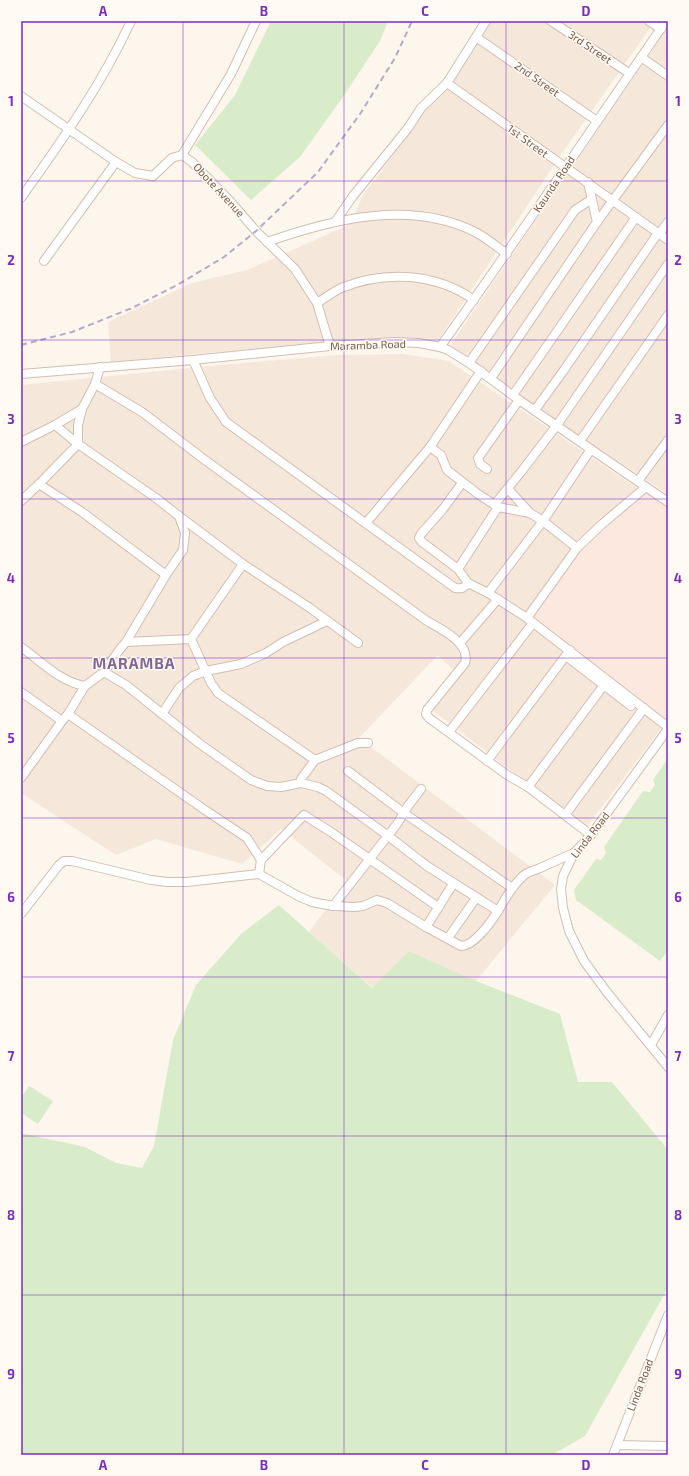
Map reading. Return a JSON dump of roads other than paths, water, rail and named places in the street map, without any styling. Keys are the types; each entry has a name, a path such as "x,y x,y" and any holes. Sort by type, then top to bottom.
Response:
{"street":[{"path":"21,198 70,129 100,79 131,21"},
{"path":"21,96 116,162 135,173 153,176 172,158 182,155 231,74 256,21"},
{"path":"335,222 353,196 408,128 422,108 447,83 486,21"},
{"name":"3rd Street","path":"551,21 629,73"},
{"path":"649,21 661,29"},
{"name":"Kaunda Road","path":"440,348 666,21"},
{"name":"2nd Street","path":"476,37 597,121"},
{"path":"641,57 668,76"},
{"name":"1st Street","path":"447,83 564,168 588,182 668,240"},
{"path":"491,378 597,222 614,201 668,125"},
{"name":"Obote Avenue","path":"182,155 192,162 267,242 295,269 318,303 330,346"},
{"path":"44,261 116,162"},
{"path":"588,182 597,222"},
{"path":"469,363 571,216 576,210 592,199"},
{"path":"267,242 293,233 335,222 383,215 400,215 448,222 489,240 506,254"},
{"path":"487,469 480,464 478,458 516,397 636,217"},
{"path":"535,410 658,233 668,222"},
{"path":"458,569 496,506 557,425 668,264"},
{"path":"318,303 340,289 357,283 379,278 404,276 420,277 437,281 462,291 474,300"},
{"path":"580,441 668,315"},
{"name":"Maramba Road","path":"21,374 100,366 193,360 330,346 394,342 419,343 448,350 469,363 668,502"},
{"path":"193,360 210,398 226,422 455,588 461,589 468,583"},
{"path":"21,500 40,484 78,444 78,425 82,409 95,384 100,366"},
{"path":"366,523 430,447 481,371"},
{"path":"95,384 142,412 242,488 460,643 467,658 465,663 427,710 426,714 429,718 487,761 528,787 591,835"},
{"path":"21,442 55,425 82,409"},
{"path":"55,425 78,444 145,490 243,564 310,608 358,643"},
{"path":"638,481 668,440"},
{"path":"430,447 442,456 447,470 462,483 496,506 530,513"},
{"path":"488,593 543,521 591,449"},
{"path":"462,483 421,534 420,538 458,569 468,583 498,599 530,621 604,685 632,706"},
{"path":"40,484 82,512 166,575"},
{"path":"449,732 530,621 577,548 601,524 646,487"},
{"path":"508,489 530,513 543,521 577,548"},
{"path":"21,778 68,714 85,686 104,672 120,648 126,642 166,575 183,550 186,533 180,516"},
{"path":"191,639 243,564"},
{"path":"460,643 498,599"},
{"path":"162,714 178,688 193,676 206,671 241,664 266,653 283,642 327,621"},
{"path":"126,642 191,639"},
{"path":"191,639 211,683 218,693 315,760"},
{"path":"21,647 64,679 75,684 85,686"},
{"path":"568,653 644,708 668,728"},
{"path":"487,761 568,653"},
{"path":"104,672 126,685 200,744 251,780 267,786 281,787 301,783 318,787 387,835 427,866 498,912"},
{"path":"528,787 604,685"},
{"path":"21,692 62,721"},
{"path":"565,815 644,708"},
{"path":"68,714 247,838 261,860"},
{"name":"Linda Road","path":"668,728 591,835 574,854 563,876 561,888 570,936 584,961 606,991 668,1067"},
{"path":"301,783 301,779 315,760 358,743 368,743"},
{"path":"21,762 29,767"},
{"path":"348,771 404,813 512,888"},
{"path":"332,906 370,859 421,789"},
{"path":"259,874 261,860 304,814 438,907"},
{"path":"21,914 59,865 64,861 72,861 144,879 168,882 187,882 259,874 298,896 312,902 332,906 354,907 363,906 377,900 387,903 461,946 468,944 486,928 498,912 512,888 524,875 530,871 574,854"},
{"path":"426,927 454,884"},
{"path":"448,938 476,898"},
{"path":"651,1045 668,1014"},
{"name":"Linda Road","path":"612,1455 668,1315"},
{"path":"616,1445 668,1446"}],"railway":[{"path":"21,345 72,332 132,308 179,284 224,257 256,231 318,172 360,114 395,58 412,21"}],"district":[{"name":"MARAMBA","path":"134,664"}]}
